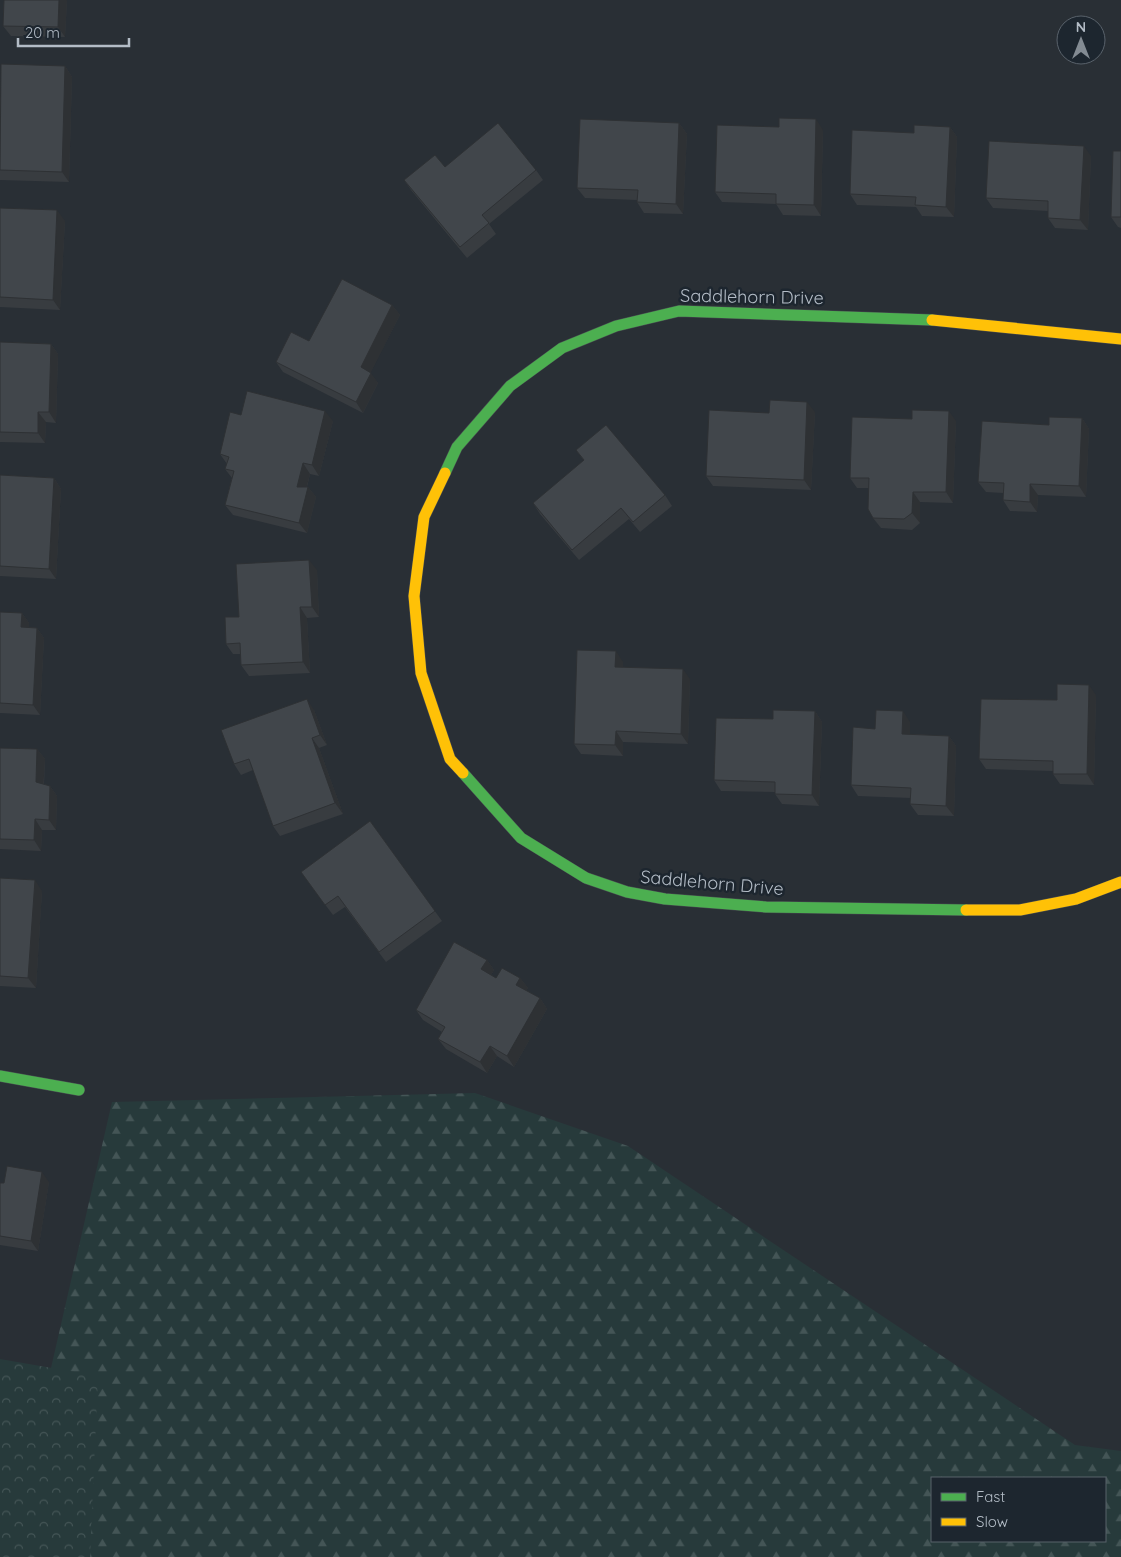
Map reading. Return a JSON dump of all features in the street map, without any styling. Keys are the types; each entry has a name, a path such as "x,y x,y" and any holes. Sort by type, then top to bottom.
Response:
{"street":[{"name":"Saddlehorn Drive","path":"1121,339 910,318 679,311 616,326 562,348 510,386 457,447 424,518 414,596 421,673 450,759 521,838 586,878 627,892 665,899 766,907 1020,910 1076,899 1121,882"},
{"path":"0,1076 79,1090"}],"green space":[{"path":"475,1093 628,1146 1075,1445 1121,1451 1121,1557 23,1557 51,1368 112,1102"},
{"path":"0,1359 98,1376 90,1557 0,1557"}],"building":[{"path":"4,0 59,0 58,27 3,26"},
{"path":"1,64 65,66 62,172 0,170"},
{"path":"779,118 816,119 814,205 776,204 776,194 715,192 717,125 779,127"},
{"path":"580,119 679,123 676,204 637,202 638,190 577,188"},
{"path":"498,123 536,170 482,215 489,223 460,247 404,180 435,155 445,167"},
{"path":"914,125 950,127 946,207 915,205 916,197 850,194 852,130 914,133"},
{"path":"989,141 1084,146 1080,220 1048,218 1048,201 986,198"},
{"path":"1113,151 1121,151 1121,217 1111,217"},
{"path":"0,208 57,210 53,300 0,297"},
{"path":"342,279 392,305 361,367 371,373 356,402 276,362 291,332 309,341"},
{"path":"0,342 51,344 49,412 38,412 38,433 0,432"},
{"path":"247,391 325,411 312,465 303,463 297,487 308,487 299,523 225,505 234,471 225,469 229,457 220,454 230,412 241,415"},
{"path":"770,400 807,402 804,480 706,476 709,410 769,413"},
{"path":"912,410 949,411 946,492 913,492 912,513 904,519 873,518 868,509 869,478 850,478 852,417 912,419"},
{"path":"1049,417 1082,418 1079,486 1030,484 1030,502 1003,500 1004,483 978,482 982,421 1049,425"},
{"path":"606,425 665,495 633,522 621,508 572,550 533,503 584,460 576,450"},
{"path":"0,475 54,478 49,569 0,566"},
{"path":"309,560 312,607 300,607 303,662 241,665 240,643 226,644 225,617 239,617 236,564"},
{"path":"0,612 22,613 21,627 37,628 33,705 0,703"},
{"path":"577,650 616,651 615,667 683,669 681,734 616,731 615,745 574,744"},
{"path":"1057,684 1089,685 1087,774 1053,774 1053,761 979,759 981,699 1057,700"},
{"path":"307,699 320,735 312,738 335,803 273,826 249,759 234,764 221,730"},
{"path":"773,710 815,711 812,795 775,794 775,782 714,780 716,718 773,719"},
{"path":"876,710 903,711 902,734 949,736 946,806 910,804 911,788 851,785 853,727 875,729"},
{"path":"0,748 37,749 36,782 50,786 49,820 35,819 34,840 0,839"},
{"path":"370,821 435,911 379,952 338,896 325,905 301,872"},
{"path":"0,878 35,880 28,978 0,976"},
{"path":"454,942 487,960 481,969 496,978 502,968 520,978 516,985 540,998 507,1056 490,1046 480,1062 438,1039 445,1027 416,1010"},
{"path":"7,1166 42,1172 31,1241 0,1236 0,1183 4,1183"}],"traffic: fast":[{"path":"445,473 457,447 510,386 562,348 616,326 679,311 932,320"},
{"path":"463,773 521,838 586,878 627,892 665,899 766,907 966,910"},
{"path":"0,1076 79,1090"}],"traffic: slow":[{"path":"932,320 1121,339"},
{"path":"445,473 424,517 414,596 421,673 450,759 463,773"},
{"path":"966,910 1020,910 1076,899 1121,882"}]}
